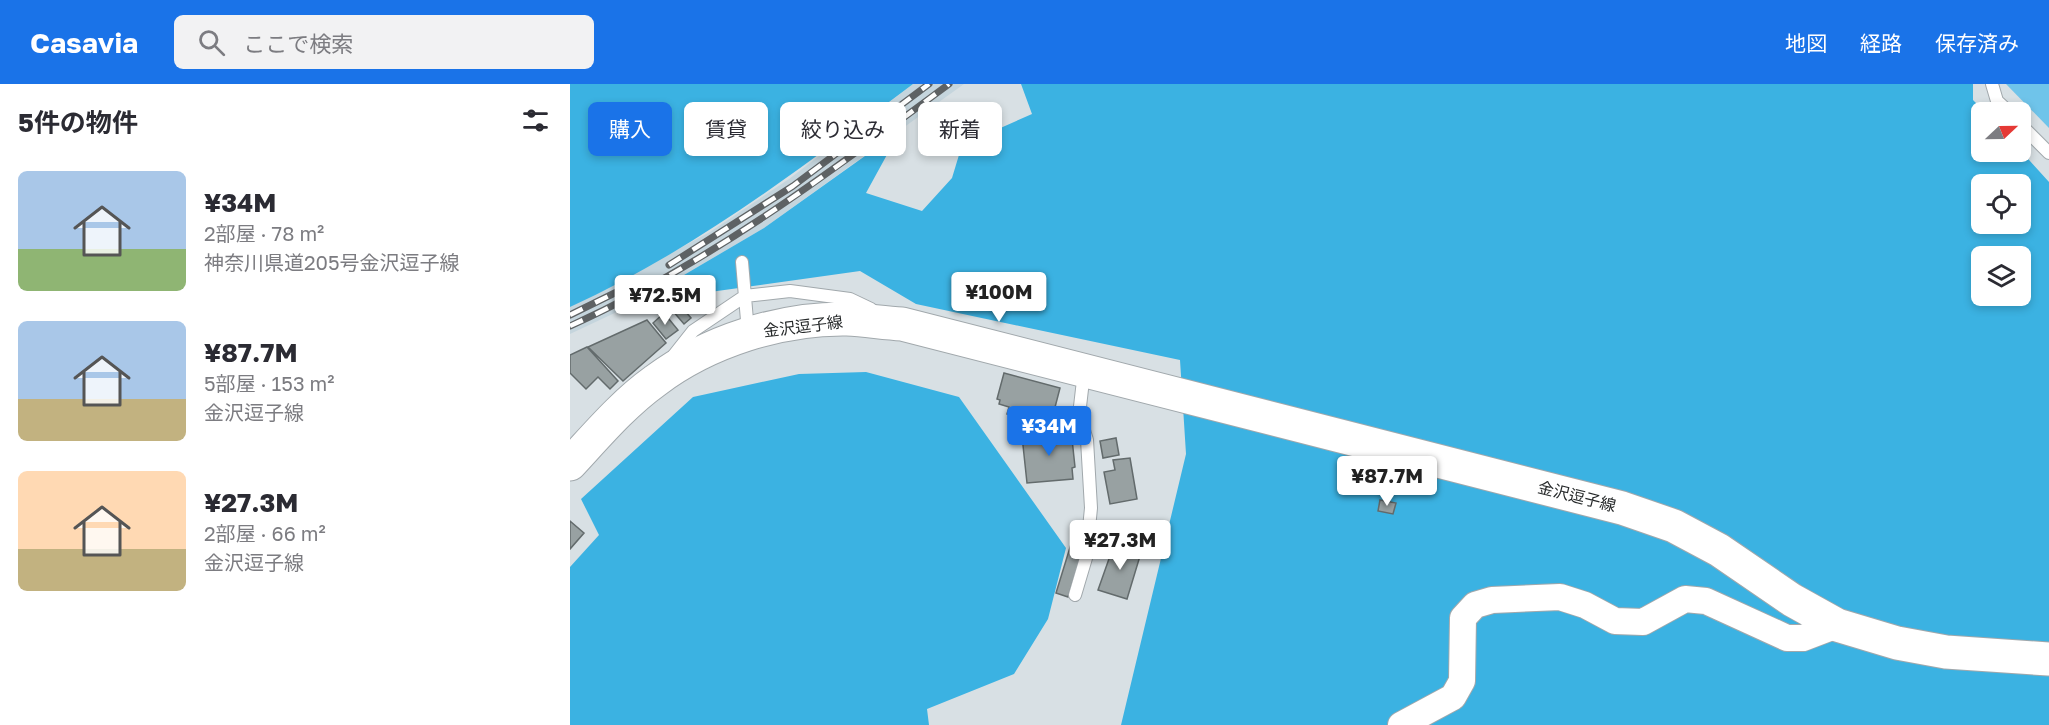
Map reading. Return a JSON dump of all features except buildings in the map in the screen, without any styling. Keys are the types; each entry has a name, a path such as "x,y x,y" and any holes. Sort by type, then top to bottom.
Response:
{"main road":[{"name":"金沢逗子線","path":"570,464 624,406 656,380 699,355 748,333 795,323 846,319 902,324 1622,508 1674,526 1719,550 1792,600 1837,625 1896,644 1946,652 2049,659"}],"street":[{"path":"1401,725 1453,697 1462,681 1463,618 1475,605 1492,600 1560,597 1585,604 1615,621 1643,622 1685,599 1706,601 1787,638 1803,638 1837,625"}],"lane":[{"path":"1992,84 1999,102"},
{"path":"2031,135 2049,153"},
{"path":"742,262 748,333"},
{"path":"656,380 693,330 745,296 790,291 850,299 902,324"},
{"path":"1075,595 1086,558 1091,508 1087,440 1079,415 1084,370"}],"shaded area":[{"path":"570,84 913,84 889,102 780,102 780,156 817,156 705,233 616,284 570,307"},
{"path":"913,84 964,84 939,102 918,102 918,117 906,126 906,102 890,102"},
{"path":"1021,84 1973,84 1975,102 1971,102 1971,162 2031,162 2049,182 2049,725 1121,725 1186,454 1180,360 916,304 860,271 638,302 764,228 865,156 886,156 866,193 922,211 952,178 959,156 1002,156 1002,127 1032,114"},
{"path":"2006,84 2049,84 2049,128 2031,110 2031,102 2024,102"},
{"path":"819,156 864,156 764,228 638,302 570,334 570,307 710,232"},
{"path":"866,372 959,397 1066,548 1048,619 1014,674 927,709 929,725 570,725 570,567 599,535 581,499 693,397 799,374"}],"railway":[{"path":"669,265 793,186 929,84"},
{"path":"570,326 670,275 766,216 949,84"},
{"path":"570,315 635,283"}]}
